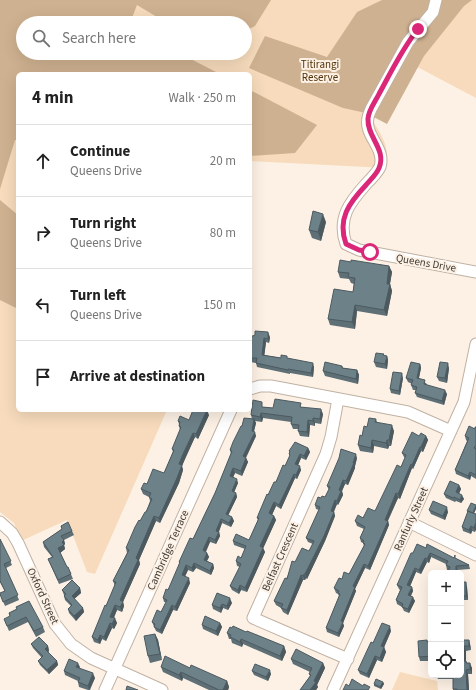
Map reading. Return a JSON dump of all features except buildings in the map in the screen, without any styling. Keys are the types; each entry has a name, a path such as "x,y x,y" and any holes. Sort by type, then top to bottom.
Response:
{"street":[{"name":"Queens Drive","path":"436,0 433,12 408,42 367,118 371,136 381,153 382,160 379,169 350,203 344,217 343,236 346,244 359,250 476,272"},
{"name":"Ranfurly Street","path":"333,690 464,402 476,344"},
{"path":"252,388 260,386 272,386 408,412 451,431"},
{"name":"Belfast Crescent","path":"338,399 331,438 326,454 253,618 348,659"},
{"name":"Cambridge Terrace","path":"105,690 231,412"},
{"name":"Oxford Street","path":"0,522 12,533 18,542 55,624 63,635 80,651 115,669 162,690"},
{"path":"410,522 476,555"}],"green space":[{"name":"Titirangi Reserve","path":"0,0 476,0 476,98 406,61 373,121 385,143 387,154 386,168 252,161 252,72 16,72 16,412 166,412 95,574 87,572 67,520 21,541 14,523 0,512"},
{"path":"0,0 271,0 255,26 252,28 252,16 155,16 137,5 133,16 16,16 16,60 193,60 216,72 16,72 16,140 0,189"},
{"path":"382,0 472,0 464,6 424,56 387,124 366,113 343,108 249,68 265,36 327,57 357,12"},
{"path":"252,91 317,125 295,153 252,156"},
{"path":"0,200 16,213 16,308 0,300"},
{"path":"400,672 437,681 438,690 392,690"}],"route":[{"path":"370,252 359,250 346,244 343,236 344,217 350,203 379,169 382,160 381,153 371,136 367,118 396,62 418,29"}]}
